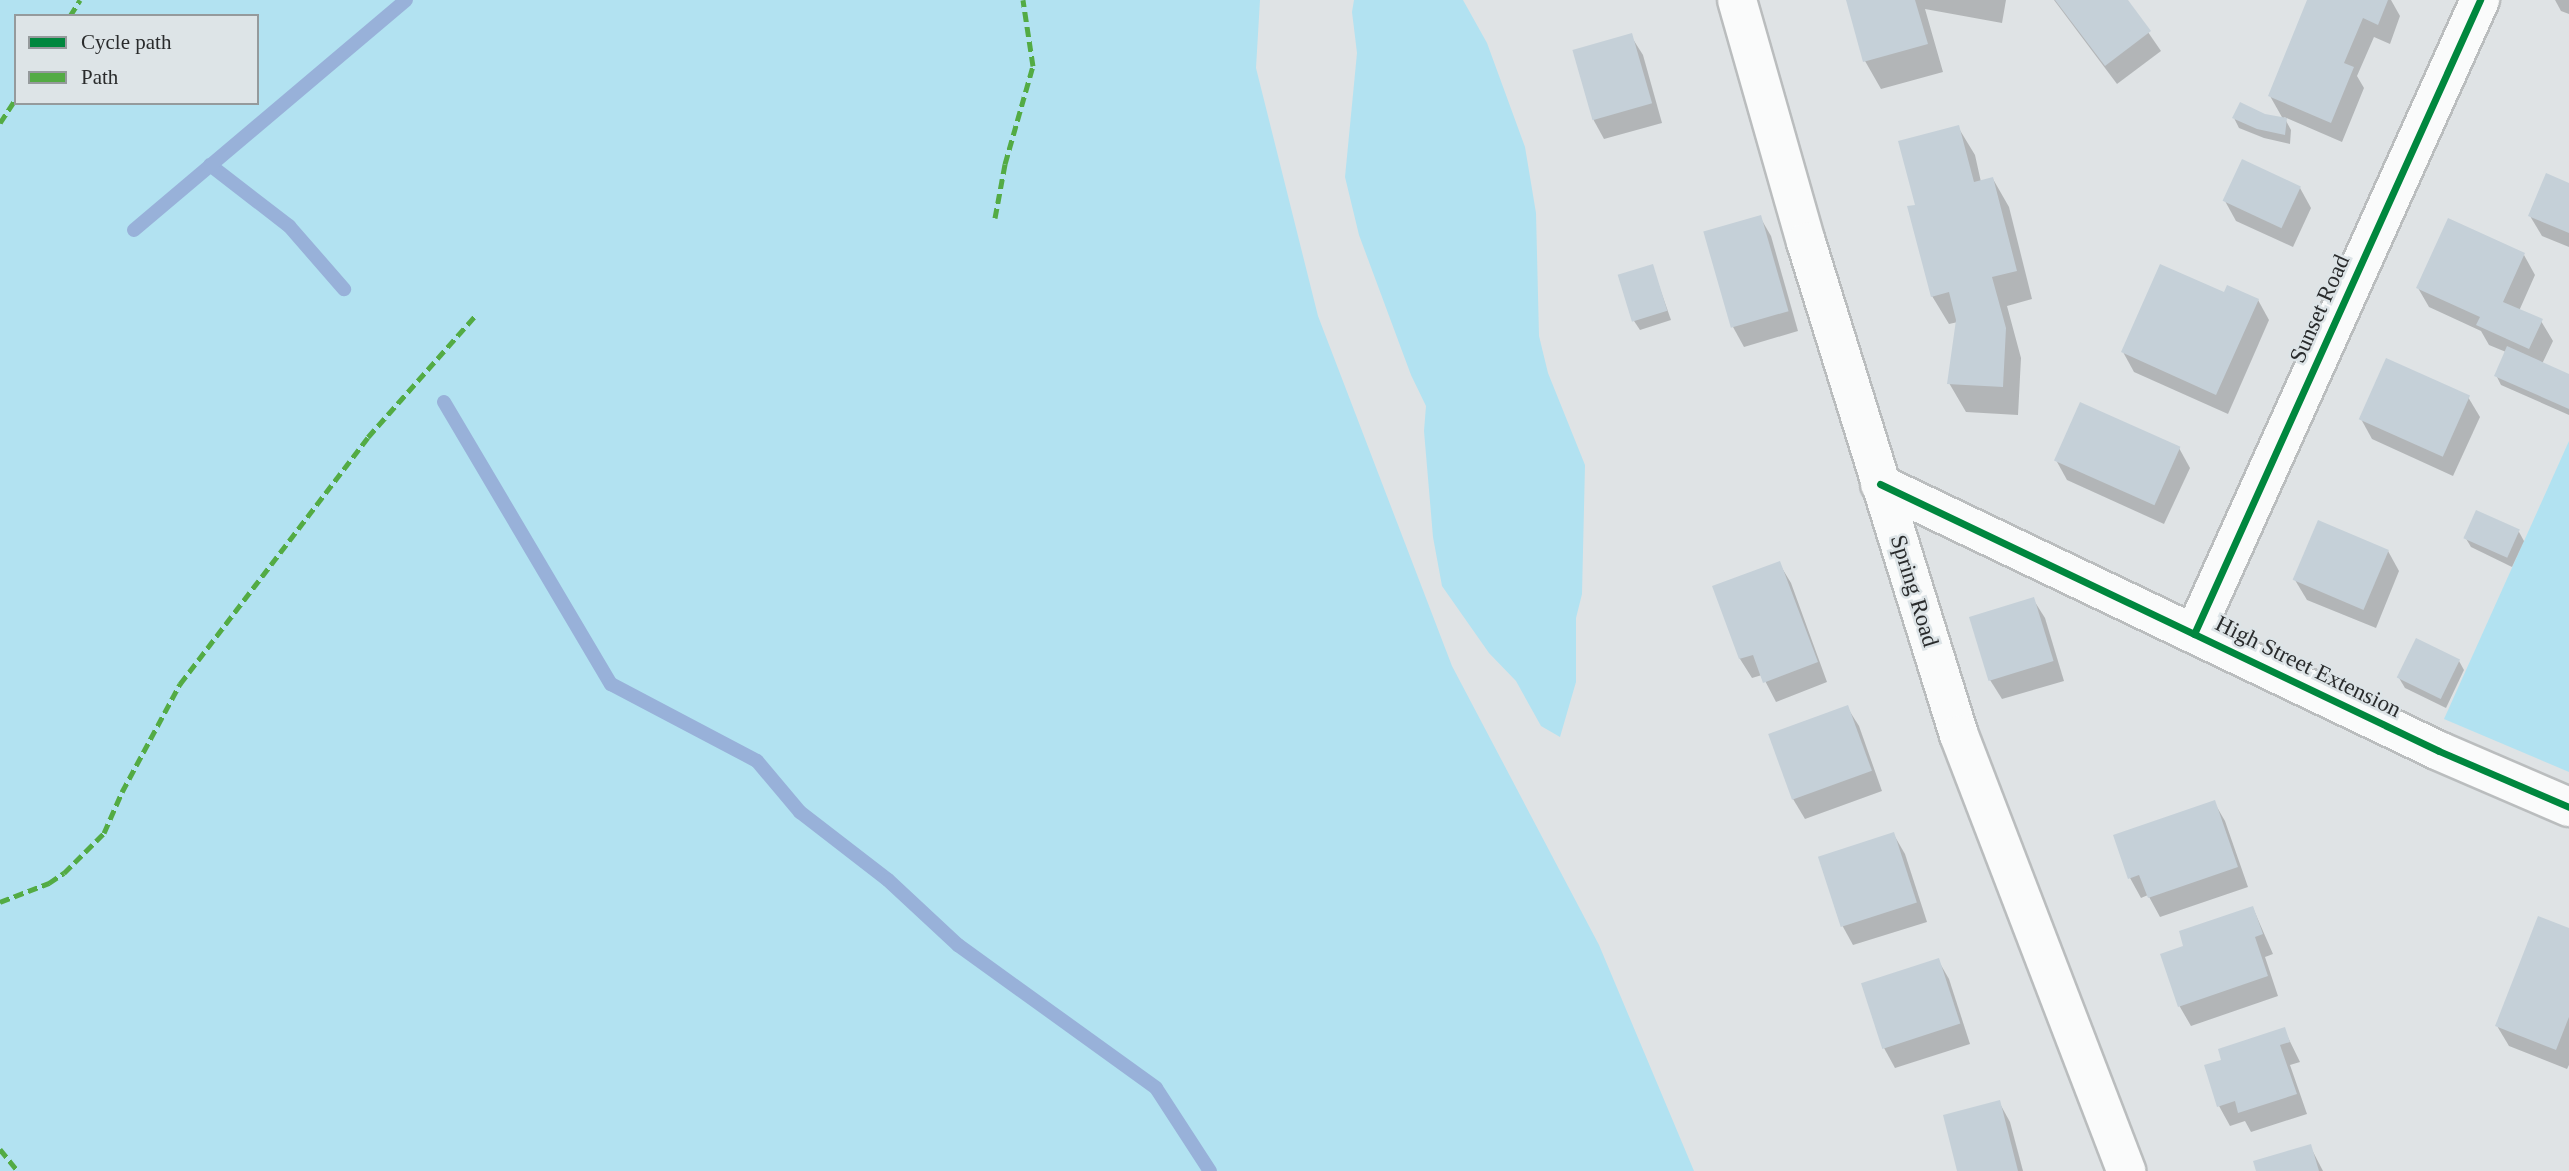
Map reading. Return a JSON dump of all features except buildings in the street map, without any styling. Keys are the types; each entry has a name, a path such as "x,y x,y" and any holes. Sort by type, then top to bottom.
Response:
{"street":[{"name":"Spring Road","path":"1737,0 1880,484 1959,736 2126,1171"},
{"name":"Sunset Road","path":"2194,634 2480,0"},
{"name":"High Street Extension","path":"1880,484 2440,751 2569,807"}],"shaded area":[{"path":"0,0 1260,0 1256,68 1318,316 1452,666 1599,945 1694,1171 0,1171"},
{"path":"1354,0 1463,0 1487,43 1525,147 1536,213 1539,336 1548,373 1585,465 1582,594 1576,618 1576,682 1560,737 1541,726 1516,681 1489,653 1442,586 1433,537 1424,431 1426,406 1411,375 1359,235 1345,177 1357,53 1352,12"},
{"path":"2569,441 2569,772 2444,719"}],"waterway":[{"path":"134,230 406,0"},
{"path":"210,165 289,226 344,289"},
{"path":"444,402 611,684 757,761 800,812 888,880 958,945 1156,1088 1210,1171"}],"marked path":[{"path":"71,14 80,0"},
{"path":"995,218 1005,164 1033,66 1023,0"},
{"path":"0,123 14,101"},
{"path":"0,902 49,883 64,873 104,833 122,792 180,684 368,437 475,316"},
{"path":"0,1149 18,1171"}],"cycle path":[{"path":"2194,634 2480,0"},
{"path":"1880,484 2439,751 2569,807"}]}
